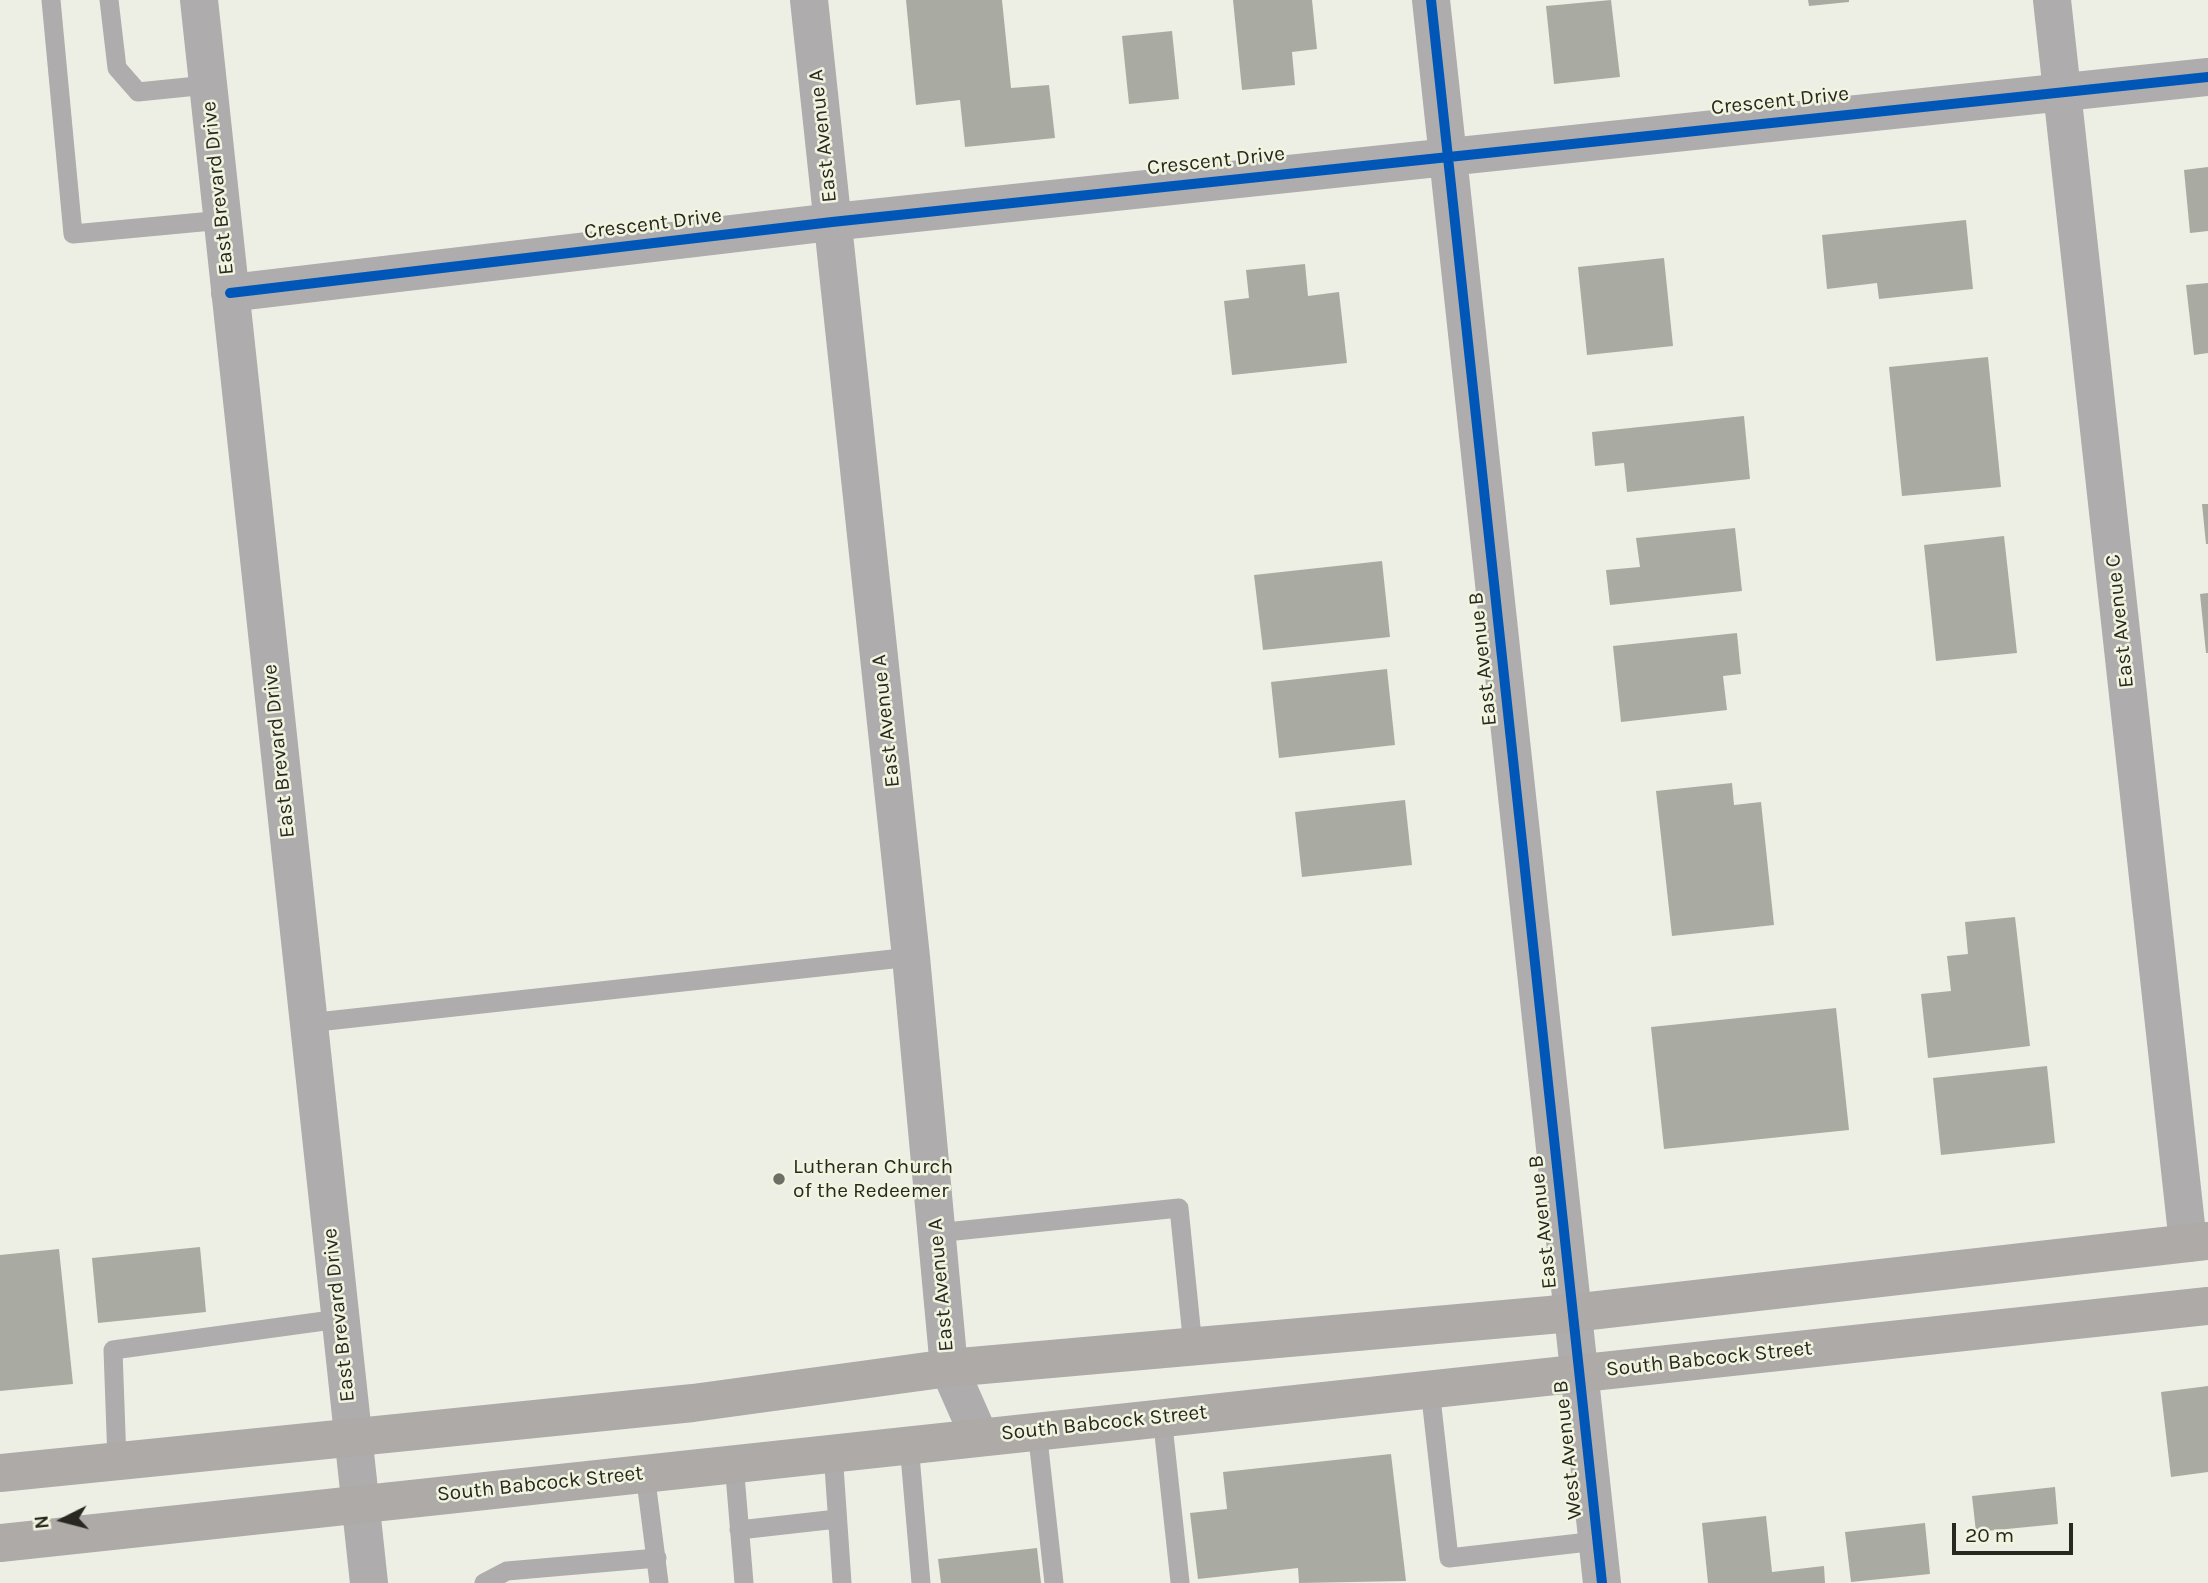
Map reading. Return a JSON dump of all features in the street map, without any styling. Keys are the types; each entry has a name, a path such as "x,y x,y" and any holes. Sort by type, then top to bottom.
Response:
{"main road":[{"path":"0,1474 693,1403 949,1368 1572,1313 2198,1242"},
{"name":"South Babcock Street","path":"0,1543 360,1502 2208,1306"}],"street":[{"name":"East Brevard Drive","path":"199,0 369,1583"},
{"name":"East Avenue A","path":"809,0 911,957 949,1368 979,1436"},
{"name":"East Avenue B","path":"1431,0 1572,1313"},
{"name":"East Avenue C","path":"2052,0 2198,1242"},
{"name":"Crescent Drive","path":"230,293 832,222 2208,76"},
{"name":"West Avenue B","path":"1572,1313 1602,1583"}],"lane":[{"path":"51,0 73,234 223,219"},
{"path":"109,0 117,68 138,92 207,85"},
{"path":"308,1023 911,957"},
{"path":"936,1233 1179,1208 1193,1347"},
{"path":"117,1461 113,1350 339,1319"},
{"path":"1430,1389 1449,1558 1597,1541"},
{"path":"1163,1416 1180,1581"},
{"path":"1037,1430 1054,1583"},
{"path":"909,1444 921,1583"},
{"path":"833,1452 842,1583"},
{"path":"734,1463 744,1583"},
{"path":"645,1473 659,1583"},
{"path":"739,1530 837,1519"},
{"path":"484,1583 507,1571 657,1558"}],"building":[{"path":"906,0 1002,0 1011,88 1049,85 1055,138 965,147 960,100 916,105"},
{"path":"1233,0 1312,0 1317,49 1292,52 1295,85 1242,90"},
{"path":"1611,0 1620,77 1554,84 1546,6"},
{"path":"1808,0 1849,0 1849,2 1809,6"},
{"path":"1172,31 1179,99 1129,104 1122,36"},
{"path":"2208,167 2208,231 2190,233 2184,170"},
{"path":"1966,220 1973,289 1879,299 1877,283 1827,289 1822,235"},
{"path":"1664,258 1673,346 1587,355 1578,267"},
{"path":"1305,264 1308,296 1339,292 1347,363 1232,375 1224,301 1249,298 1246,270"},
{"path":"2208,283 2208,353 2194,355 2186,285"},
{"path":"1988,357 2001,487 1902,496 1889,367"},
{"path":"1744,416 1750,479 1627,492 1624,463 1595,466 1592,432"},
{"path":"2202,504 2208,504 2208,544 2206,544"},
{"path":"1735,528 1742,591 1610,605 1606,570 1640,567 1636,538"},
{"path":"2004,536 2017,653 1936,661 1924,545"},
{"path":"1382,561 1390,637 1263,650 1254,575"},
{"path":"2208,593 2208,653 2206,653 2200,594"},
{"path":"1737,633 1741,674 1723,676 1727,710 1621,722 1613,646"},
{"path":"1387,669 1395,745 1279,758 1271,682"},
{"path":"1732,783 1734,805 1761,802 1774,925 1672,936 1656,791"},
{"path":"1405,800 1412,865 1302,877 1295,812"},
{"path":"2015,917 2030,1046 1928,1058 1921,994 1951,991 1947,956 1968,954 1965,922"},
{"path":"1836,1008 1849,1130 1664,1149 1651,1027"},
{"path":"2047,1066 2055,1143 1941,1155 1933,1078"},
{"path":"200,1247 206,1312 98,1323 92,1258"},
{"path":"59,1249 73,1384 0,1391 0,1255"},
{"path":"2208,1386 2208,1472 2171,1477 2161,1392"},
{"path":"1391,1454 1406,1581 1299,1583 1298,1568 1198,1579 1190,1513 1227,1509 1223,1472"},
{"path":"2055,1487 2058,1524 1976,1532 1972,1496"},
{"path":"1766,1516 1772,1572 1824,1566 1825,1583 1708,1583 1702,1523"},
{"path":"1925,1523 1930,1574 1851,1582 1845,1532"},
{"path":"1037,1548 1041,1583 941,1583 938,1559"}],"cycle path":[{"path":"1431,0 1602,1583"},
{"path":"230,293 832,222 2208,77"}],"place":[{"name":"Lutheran Church of the Redeemer","path":"779,1179"}]}
